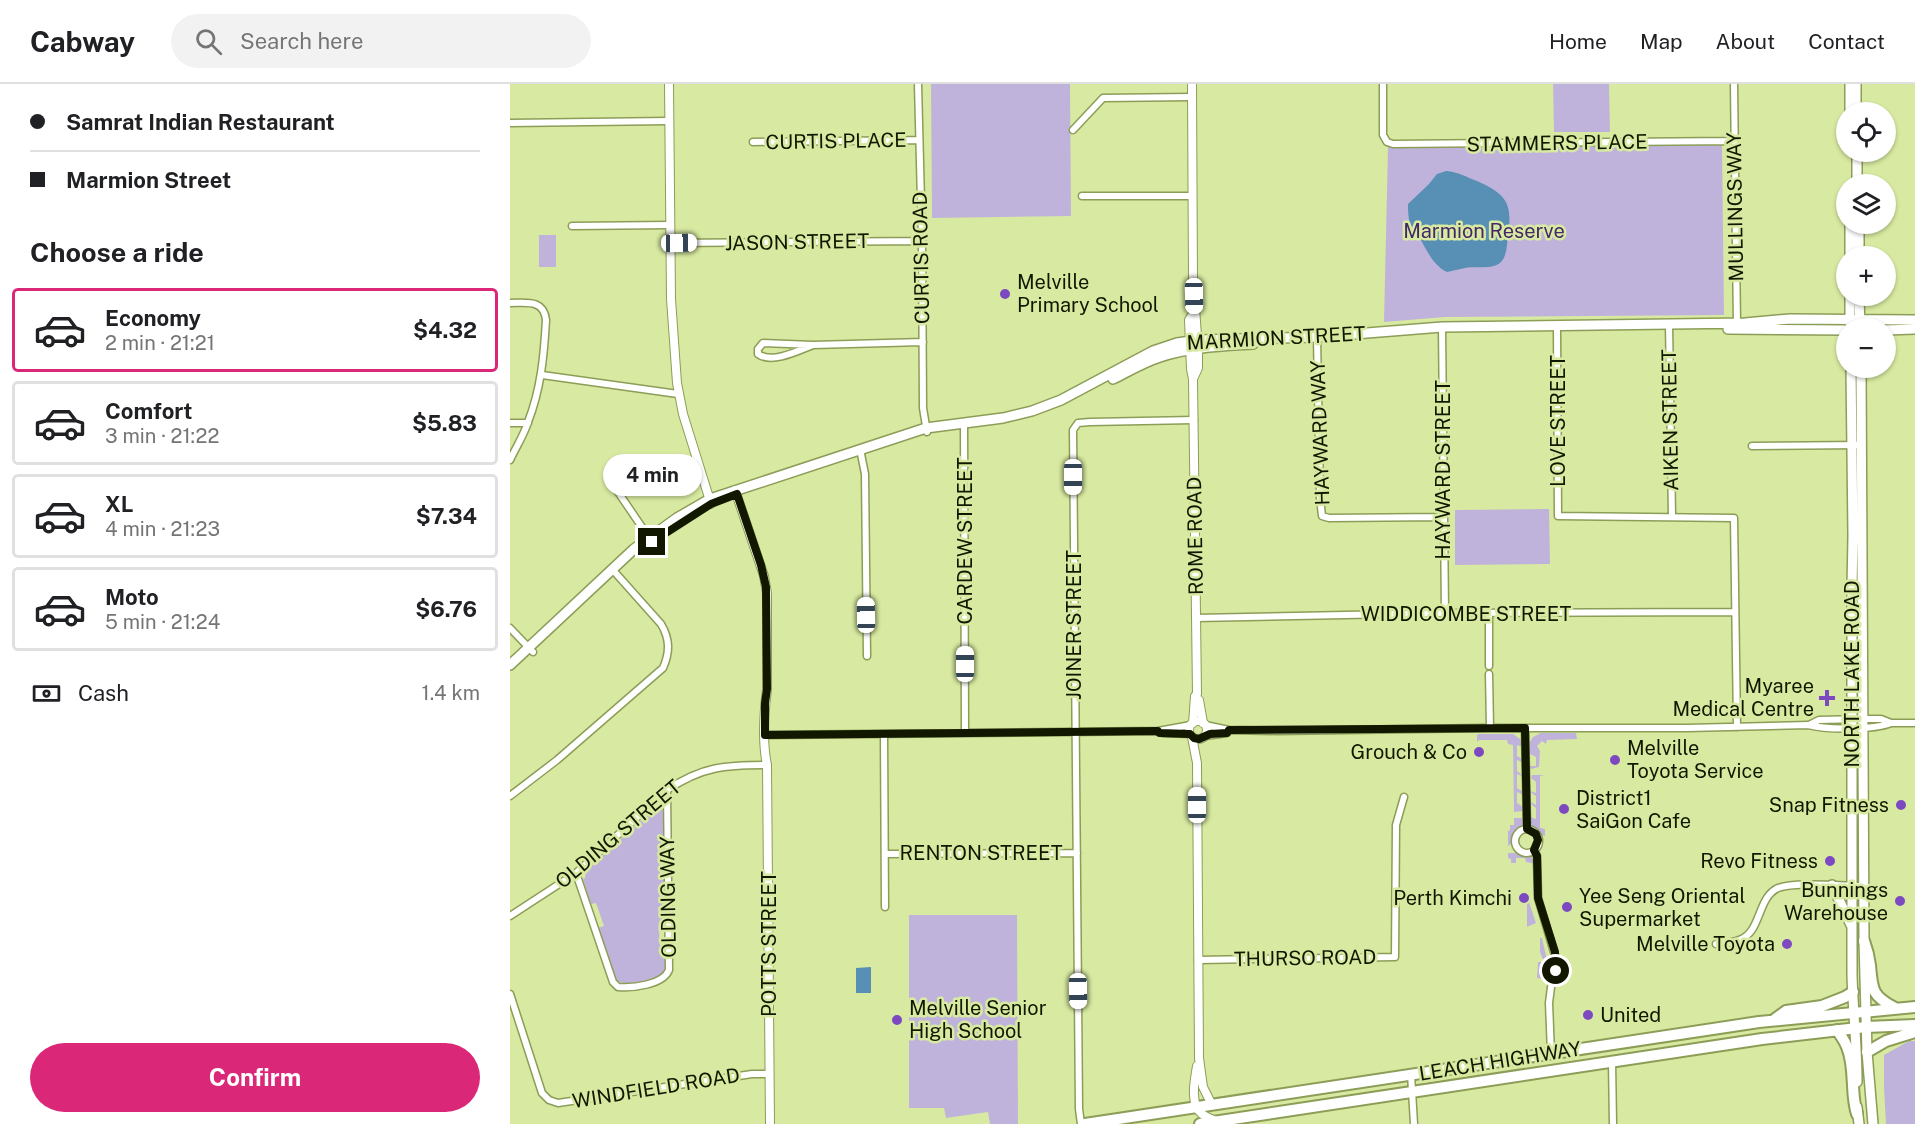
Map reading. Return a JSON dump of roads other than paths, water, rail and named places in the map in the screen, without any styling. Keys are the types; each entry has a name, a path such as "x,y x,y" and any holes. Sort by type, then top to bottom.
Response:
{"highway":[{"path":"1864,941 1870,963 1872,989 1882,1001 1895,1008"},
{"path":"1774,1020 1786,1011 1822,1006 1845,998 1853,992"},
{"name":"LEACH HIGHWAY","path":"1083,1124 1774,1020 1915,1007"},
{"name":"LEACH HIGHWAY","path":"1200,1124 1771,1038 1866,1027 1915,1025"},
{"path":"1837,1030 1848,1048 1858,1119"},
{"path":"1867,1052 1892,1038 1915,1032"},
{"path":"1672,1035 1675,1052"}],"main road":[{"path":"1850,84 1850,102"},
{"path":"1856,84 1856,102"},
{"name":"MARMION STREET","path":"1896,321 1915,320"},
{"name":"MARMION STREET","path":"510,671 613,571 677,518 711,501 927,430 1008,423 1037,415 1067,403 1154,359 1194,345 1279,343 1442,329 1836,326"},
{"path":"1896,330 1915,329"},
{"name":"NORTH LAKE ROAD","path":"1852,378 1857,445"},
{"name":"NORTH LAKE ROAD","path":"1860,378 1857,445 1858,724 1866,1027 1873,1124"},
{"name":"MARMION STREET","path":"510,665 531,650"},
{"name":"NORTH LAKE ROAD","path":"1858,724 1852,886 1858,1119"},
{"path":"1832,885 1852,927"}],"street":[{"path":"669,84 671,307 678,394 711,501"},
{"name":"CURTIS ROAD","path":"918,84 923,408 927,430"},
{"name":"ROME ROAD","path":"1192,84 1194,312 1189,320 1194,345 1191,369 1194,420 1197,694 1192,724"},
{"name":"STAMMERS PLACE","path":"1383,84 1383,135 1387,142 1393,144 1734,141"},
{"name":"MULLINGS WAY","path":"1734,84 1737,326"},
{"path":"1074,130 1102,98 1192,97"},
{"path":"510,123 669,121"},
{"name":"CURTIS PLACE","path":"753,141 918,140"},
{"path":"1082,196 1192,196"},
{"path":"572,226 670,225"},
{"name":"JASON STREET","path":"671,243 922,241"},
{"path":"510,303 532,303 542,307 546,320 542,375 528,423 510,460"},
{"name":"AIKEN STREET","path":"1669,327 1672,516"},
{"name":"LOVE STREET","path":"1557,328 1558,516 1672,516"},
{"name":"HAYWARD STREET","path":"1442,329 1445,613"},
{"name":"HAYWARD WAY","path":"1317,340 1322,516 1329,518 1443,517"},
{"path":"813,345 770,358 758,354 763,343 813,345 923,342"},
{"path":"542,375 678,394"},
{"name":"JOINER STREET","path":"1083,1124 1079,1109 1073,430 1077,423 1194,420"},
{"path":"510,423 528,423"},
{"name":"CARDEW STREET","path":"964,425 965,732"},
{"path":"1752,446 1857,445"},
{"path":"861,451 865,474 867,656"},
{"path":"616,489 651,540"},
{"name":"POTTS STREET","path":"736,492 761,565 766,587 767,689 765,703 768,735 765,755 768,765 770,1124"},
{"path":"1672,516 1734,518 1737,727"},
{"path":"510,796 557,760 663,669 669,652 666,633 661,624 613,571"},
{"name":"WIDDICOMBE STREET","path":"1196,618 1445,613 1735,612"},
{"path":"1489,614 1489,666"},
{"path":"510,628 531,650"},
{"path":"1489,674 1490,728"},
{"name":"ROME ROAD","path":"1197,694 1204,724"},
{"path":"768,735 1158,731 1199,722 1229,730 1588,729 1808,725 1819,728 1881,719 1891,723 1915,723"},
{"path":"1192,724 1189,729 1197,736 1199,1058 1203,1087 1212,1105"},
{"path":"1197,736 1206,732 1204,724"},
{"path":"1525,728 1527,829"},
{"path":"1158,731 1159,733 1197,736 1227,733 1229,730"},
{"path":"884,735 885,907"},
{"name":"OLDING STREET","path":"510,916 576,873 667,789 697,772 715,767 768,765"},
{"name":"OLDING WAY","path":"576,873 613,982 618,987 625,987 659,981 666,977 669,970 667,789"},
{"name":"THURSO ROAD","path":"1198,960 1395,957 1396,825 1404,797"},
{"path":"1527,829 1533,831 1538,837 1534,850 1524,852 1518,849 1515,843 1518,834 1527,829"},
{"path":"1534,850 1537,856 1538,898 1556,958 1556,975 1551,987 1549,1004 1551,1053"},
{"name":"RENTON STREET","path":"885,854 1077,852"},
{"path":"1716,944 1741,940 1754,927 1767,898 1778,888 1791,885 1864,886"},
{"name":"WINDFIELD ROAD","path":"510,994 542,1093 549,1100 558,1103 752,1074 770,1074"},
{"path":"1199,1058 1195,1079 1197,1107 1202,1114 1217,1122"},
{"path":"1612,1061 1613,1124"},
{"path":"1411,1074 1414,1124"}],"water":[{"path":"1446,171 1459,174 1495,190 1505,201 1509,215 1507,246 1504,257 1498,264 1447,272 1433,261 1413,229 1408,204 1437,174"},
{"path":"871,967 871,993 856,993 856,968"}],"place":[{"name":"Melville Primary School","path":"1005,294"},
{"name":"Myaree Medical Centre","path":"1827,698"},
{"name":"Grouch & Co","path":"1479,752"},
{"name":"Melville Toyota Service","path":"1615,760"},
{"name":"Snap Fitness","path":"1901,805"},
{"name":"District1 SaiGon Cafe","path":"1564,809"},
{"name":"Revo Fitness","path":"1830,861"},
{"name":"Perth Kimchi","path":"1524,898"},
{"name":"Bunnings Warehouse","path":"1900,901"},
{"name":"Yee Seng Oriental Supermarket","path":"1567,907"},
{"name":"Melville Toyota","path":"1787,944"},
{"name":"United","path":"1588,1015"},
{"name":"Melville Senior High School","path":"897,1020"}],"park label":[{"name":"Marmion Reserve","path":"1484,231"}]}
